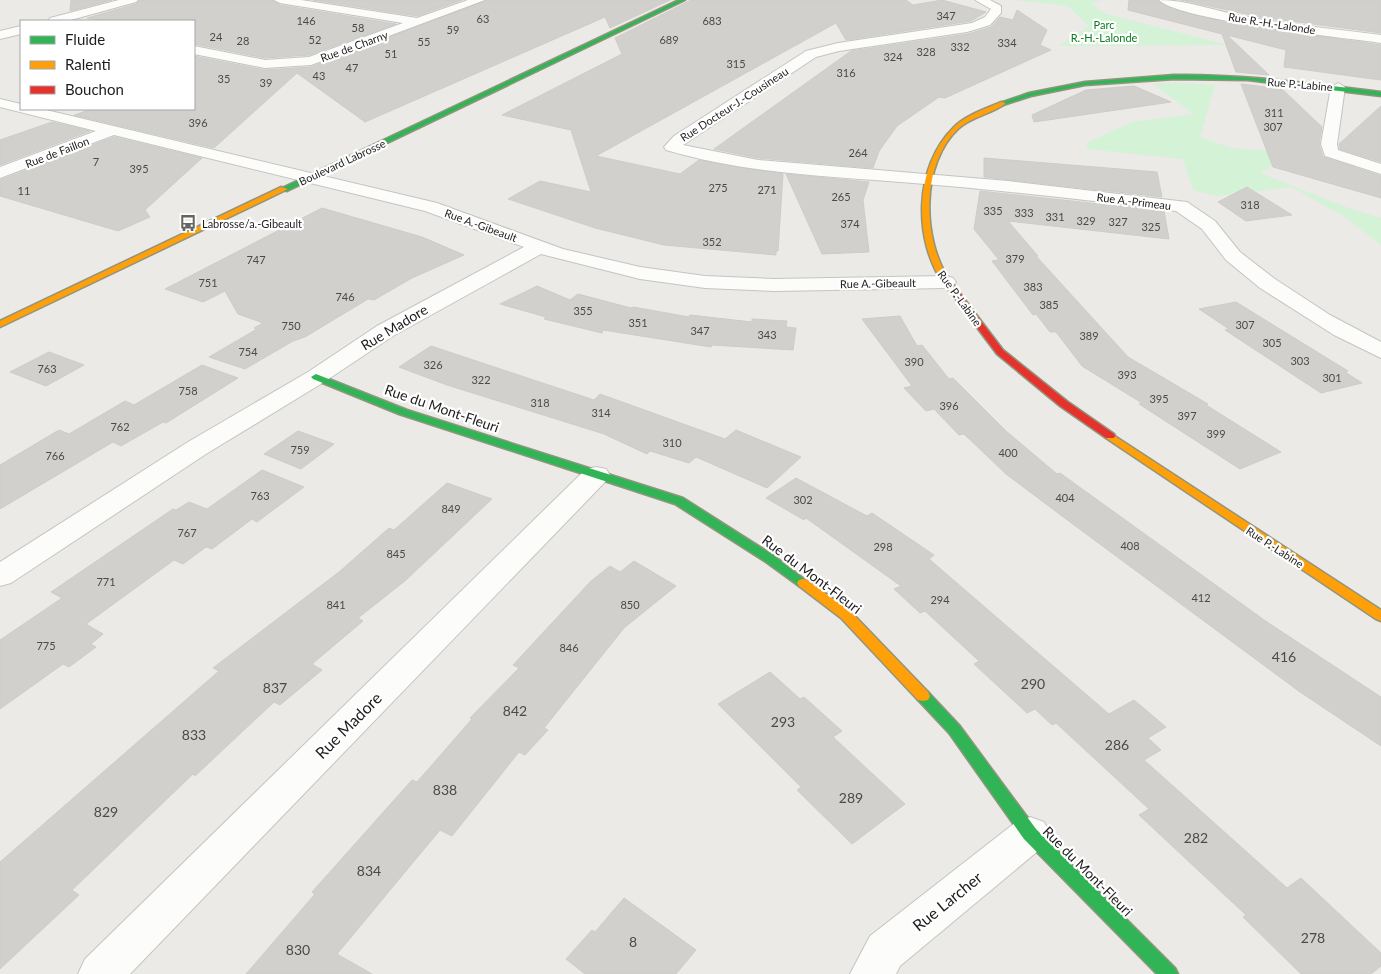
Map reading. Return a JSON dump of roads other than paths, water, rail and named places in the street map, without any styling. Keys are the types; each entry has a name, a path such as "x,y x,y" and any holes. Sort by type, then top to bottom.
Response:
{"street":[{"path":"61,20 132,0"},
{"path":"280,0 420,22"},
{"name":"Rue de Charny","path":"195,50 266,64 298,63 326,57 480,0"},
{"name":"Boulevard Labrosse","path":"0,324 683,0"},
{"name":"Rue Docteur-J.-Cousineau","path":"929,179 797,169 721,160 672,147 680,139 811,54 838,47 984,24 993,17 996,8 981,0"},
{"name":"Rue R.-H.-Lalonde","path":"1164,0 1192,10 1250,21 1381,38"},
{"path":"0,35 20,30"},
{"name":"Rue P.-Labine","path":"1381,94 1338,87 1231,77 1180,77 1126,79 1048,90 1004,102 956,128 940,150 929,179 925,219 932,257 946,282 1000,352 1064,404 1164,474 1381,616"},
{"path":"1338,87 1329,144 1331,153 1381,169"},
{"name":"Rue A.-Gibeault","path":"0,103 20,108"},
{"name":"Rue A.-Gibeault","path":"30,110 431,207 539,247 640,273 705,282 774,285 946,282"},
{"name":"Rue de Faillon","path":"0,173 113,130"},
{"name":"Rue A.-Primeau","path":"929,179 1181,206 1200,217 1223,240 1230,254 1273,287 1321,319 1381,351"},
{"name":"Rue Madore","path":"0,576 197,448 316,377 385,331 539,247"},
{"name":"Rue du Mont-Fleuri","path":"316,377 403,412 679,501 770,559 846,615 954,729 1030,834 1169,974"},
{"name":"Rue Madore","path":"100,974 596,475"},
{"name":"Rue Larcher","path":"872,974 885,952 1030,834"}],"place":[{"name":"Labrosse/a.-Gibeault","path":"188,223"}],"park label":[{"name":"Parc R.-H.-Lalonde","path":"1104,30"}]}
